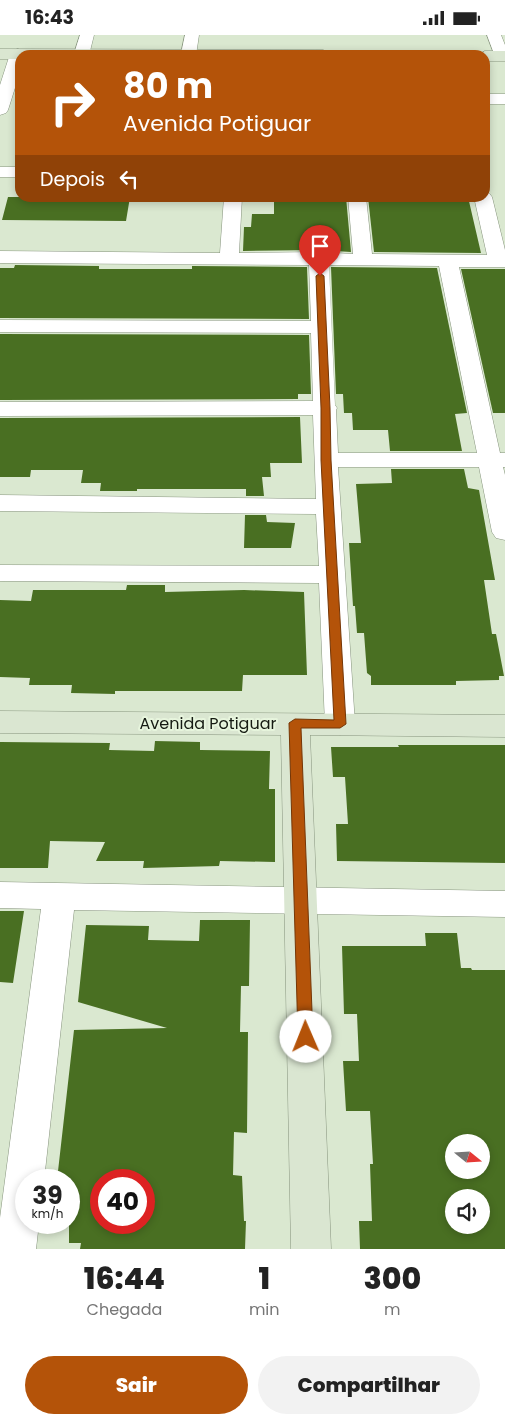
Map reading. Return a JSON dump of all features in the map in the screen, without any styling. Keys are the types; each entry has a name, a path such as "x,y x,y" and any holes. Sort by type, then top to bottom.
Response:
{"street":[{"path":"83,50 87,35"},
{"path":"190,50 192,35"},
{"path":"490,55 503,56 494,35"},
{"path":"0,54 15,54"},
{"path":"1,101 15,62"},
{"path":"490,99 505,99"},
{"path":"0,172 15,173"},
{"path":"229,258 233,202"},
{"path":"357,202 363,259"},
{"path":"0,257 502,261 484,202"},
{"path":"319,259 326,408 326,460 340,724"},
{"path":"448,261 498,460 505,532"},
{"path":"0,326 322,327"},
{"path":"0,409 326,408"},
{"path":"326,460 498,460"},
{"path":"0,503 329,507"},
{"path":"0,573 333,575"},
{"name":"Avenida Potiguar","path":"0,722 505,726"},
{"path":"295,723 302,902 311,1249"},
{"path":"0,895 302,902 505,904"},
{"path":"16,1249 59,895"}],"building":[{"path":"8,197 15,197 15,202 129,202 126,221 2,220"},
{"path":"274,202 346,202 351,252 319,250 243,251 244,227 251,227 252,214 274,214"},
{"path":"369,202 469,202 481,253 374,252"},
{"path":"15,265 99,266 99,269 192,269 192,266 307,267 309,319 0,318 0,268 14,268"},
{"path":"331,267 437,268 467,413 455,414 462,451 390,451 388,430 353,430 352,413 344,413 343,394 336,394"},
{"path":"461,269 505,269 505,413 493,413"},
{"path":"0,334 309,335 311,394 298,394 298,399 0,400"},
{"path":"300,417 302,463 270,463 271,477 262,477 264,496 246,496 246,489 100,491 101,483 81,483 83,470 31,470 30,477 0,477 0,418"},
{"path":"391,469 464,469 468,488 479,490 495,580 484,580 492,634 496,634 504,676 499,676 499,680 456,681 456,685 371,685 371,676 367,673 364,633 357,633 355,606 353,606 349,543 361,543 356,484 392,483"},
{"path":"245,515 266,515 267,522 295,523 291,548 244,548"},
{"path":"127,585 165,585 165,592 244,590 304,592 307,675 243,675 242,691 115,691 115,694 71,693 72,685 29,685 30,678 0,677 0,600 31,601 33,590 126,590"},
{"path":"155,741 200,742 200,750 270,751 269,789 275,789 275,862 220,861 219,866 143,868 144,861 96,861 105,842 50,841 48,868 0,868 0,742 110,743 109,750 154,751"},
{"path":"398,745 505,745 505,863 337,861 336,824 348,824 345,777 333,777 331,747 399,747"},
{"path":"0,911 24,911 13,983 0,982"},
{"path":"200,920 250,920 249,986 241,986 240,1032 248,1032 247,1133 234,1132 233,1175 242,1176 244,1221 246,1221 245,1249 80,1249 81,1243 69,1243 69,1234 80,1234 80,1169 58,1169 74,1030 167,1028 78,1002 86,925 149,926 148,940 199,941"},
{"path":"425,933 457,933 461,968 505,970 505,1249 360,1249 359,1221 372,1221 370,1164 373,1164 370,1111 346,1111 343,1061 359,1061 357,1014 344,1014 342,946 426,946"}],"route":[{"path":"306,1037 295,723 340,724 326,460 326,408 320,276"}]}
